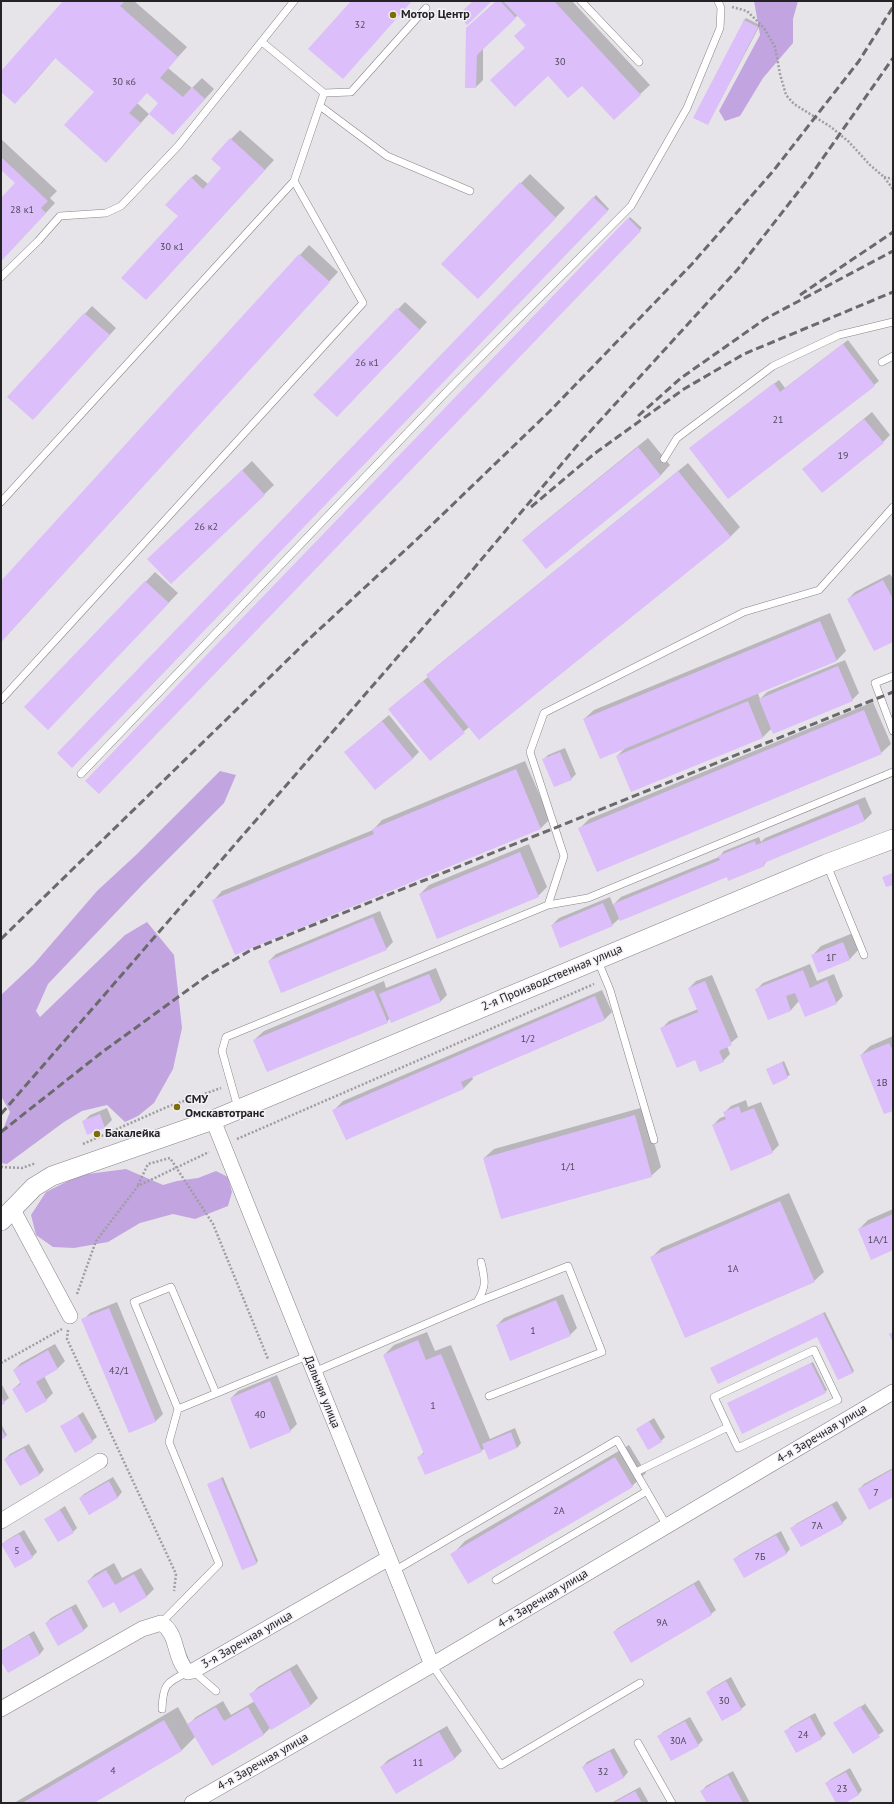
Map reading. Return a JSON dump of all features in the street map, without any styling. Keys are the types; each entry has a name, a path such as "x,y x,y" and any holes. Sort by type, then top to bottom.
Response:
{"street":[{"name":"2-я Производственная улица","path":"6,1215 34,1187 52,1176 213,1120 826,864 893,839"},
{"name":"Дальняя улица","path":"213,1120 432,1665"},
{"path":"6,1215 70,1316"},
{"name":"4-я Заречная улица","path":"193,1803 432,1665 893,1392"},
{"path":"1,1521 100,1461"},
{"name":"3-я Заречная улица","path":"165,1619 183,1667 191,1671 392,1565"},
{"path":"1,1709 142,1629 165,1619"}],"lane":[{"path":"1,277 38,241 60,216 106,213 121,206 178,146 294,1"},
{"path":"580,1 639,62"},
{"path":"81,774 451,387 631,206 690,101 720,28 721,8 718,2"},
{"path":"262,42 324,93 351,92 426,8"},
{"path":"1,502 294,181 324,93"},
{"path":"320,106 387,156 470,191"},
{"path":"1,700 363,303 294,181"},
{"path":"664,459 677,438 773,366 839,335 893,322"},
{"path":"882,362 893,356"},
{"path":"548,905 564,856 530,752 544,713 744,612 819,590 893,507"},
{"path":"893,676 875,683 890,712 893,731"},
{"path":"238,1109 222,1051 226,1037 548,905 588,898 893,772"},
{"path":"826,864 864,955"},
{"path":"597,960 605,979 654,1140"},
{"path":"477,1302 484,1290 484,1274 481,1262"},
{"path":"314,1372 477,1302 568,1266 602,1352 489,1396"},
{"path":"165,1619 219,1564 168,1442 178,1409 134,1302 172,1287 216,1393"},
{"path":"814,1350 838,1400 738,1448 728,1427 714,1398 814,1350"},
{"path":"178,1409 308,1356"},
{"path":"636,1472 728,1427"},
{"path":"392,1565 617,1440 667,1526"},
{"path":"496,1580 647,1491"},
{"path":"432,1665 501,1765 640,1683"},
{"path":"162,1709 162,1693 170,1681 191,1671 216,1691"},
{"path":"638,1743 672,1803"}],"path":[{"path":"718,2 747,11 764,28 775,47 786,95 794,104 831,128 849,142 870,165 884,177 893,190"},
{"path":"884,177 893,179"},
{"path":"138,1186 223,1145 605,979"},
{"path":"82,1145 166,1107 231,1085"},
{"path":"70,1316 80,1282 96,1241 138,1186 148,1164 170,1158 213,1224 273,1370"},
{"path":"1,1167 22,1168 41,1161"},
{"path":"1,1363 68,1326 68,1339 176,1574 174,1594 165,1619"}],"shaded area":[{"path":"754,1 798,1 793,19 793,43 763,78 740,116 725,121 719,111 760,35"},
{"path":"220,771 236,775 224,803 145,882 48,984 36,1011 40,1017 125,935 147,922 174,955 182,1028 173,1069 154,1103 138,1116 125,1122 107,1105 82,1111 64,1122 7,1164 1,1163 1,1134 10,1112 1,1096 1,995 34,964 97,891 137,854"},
{"path":"126,1169 163,1185 198,1178 216,1171 228,1177 232,1192 228,1206 195,1219 173,1214 140,1223 108,1242 74,1248 53,1247 36,1235 31,1215 46,1192 80,1175"}],"building":[{"path":"63,1 125,1 120,6 178,57 160,78 183,97 192,87 205,99 173,135 149,114 158,103 147,93 129,113 141,123 106,163 64,125 94,92 55,58 15,104 1,92 1,71"},
{"path":"351,1 412,1 343,79 308,49"},
{"path":"473,1 491,2 467,25 458,15"},
{"path":"496,1 500,1 516,18 477,55 476,88 465,88 466,28"},
{"path":"503,1 554,1 641,95 614,120 582,86 568,98 548,76 515,107 490,80 525,48 514,36 526,25"},
{"path":"744,20 758,27 708,125 693,118"},
{"path":"230,138 265,170 146,300 121,278 178,216 165,205 191,177 203,189 221,168 211,159"},
{"path":"1,157 48,201 41,208 46,213 1,261 1,198 15,183 1,170"},
{"path":"520,182 556,218 478,299 441,264"},
{"path":"593,197 608,211 72,768 57,753"},
{"path":"628,218 641,231 99,794 85,781"},
{"path":"299,254 330,282 1,642 1,581"},
{"path":"397,308 420,330 337,417 313,395"},
{"path":"84,313 110,335 33,420 7,397"},
{"path":"843,344 875,386 728,499 689,448 774,383 780,392"},
{"path":"864,419 884,443 822,493 802,469"},
{"path":"638,447 661,476 546,569 522,540"},
{"path":"242,470 265,495 171,584 147,559"},
{"path":"678,471 731,537 479,740 426,675"},
{"path":"883,580 893,599 893,642 874,651 847,599"},
{"path":"145,581 169,603 48,730 24,707"},
{"path":"820,621 837,661 600,759 583,719"},
{"path":"838,666 853,701 773,734 759,699"},
{"path":"423,681 465,733 430,761 388,709"},
{"path":"748,701 763,738 631,792 616,756"},
{"path":"864,710 882,754 597,872 578,828"},
{"path":"382,721 413,759 375,790 344,752"},
{"path":"560,752 572,780 554,787 542,759"},
{"path":"516,769 541,829 235,955 212,900 374,834 372,829"},
{"path":"858,804 865,821 764,863 765,866 728,881 727,877 620,921 613,904 720,860 718,856 755,841 756,845"},
{"path":"520,852 539,897 437,939 419,894"},
{"path":"893,873 893,885 886,887 882,877"},
{"path":"603,903 613,926 560,948 551,925"},
{"path":"373,917 387,950 281,993 268,961"},
{"path":"843,942 850,960 818,973 811,955"},
{"path":"803,970 810,988 827,980 837,1004 805,1017 795,993 786,996 791,1011 768,1020 755,989"},
{"path":"429,974 441,1002 391,1023 379,994"},
{"path":"705,981 732,1045 719,1051 724,1062 700,1072 695,1060 677,1068 660,1028 698,1012 688,988"},
{"path":"374,990 388,1023 267,1072 253,1040"},
{"path":"595,996 605,1020 461,1082 464,1089 346,1140 332,1110"},
{"path":"889,1043 893,1051 893,1111 884,1114 860,1055"},
{"path":"782,1062 788,1078 773,1085 766,1069"},
{"path":"739,1106 741,1113 754,1108 773,1153 731,1171 712,1125 726,1119 723,1112"},
{"path":"100,1114 105,1128 87,1135 82,1121"},
{"path":"635,1115 652,1177 501,1219 483,1158"},
{"path":"780,1201 815,1282 685,1338 650,1257"},
{"path":"893,1214 893,1250 871,1260 858,1229"},
{"path":"556,1300 571,1336 510,1361 496,1325"},
{"path":"109,1308 156,1422 129,1433 81,1319"},
{"path":"823,1313 853,1373 838,1380 817,1337 718,1384 710,1368"},
{"path":"893,1332 893,1342 889,1334"},
{"path":"418,1340 426,1360 441,1354 482,1452 425,1475 417,1457 424,1454 383,1355"},
{"path":"48,1350 58,1369 36,1382 47,1401 26,1413 12,1389 21,1384 13,1370"},
{"path":"811,1363 826,1393 742,1434 727,1403"},
{"path":"270,1381 291,1432 250,1449 230,1398"},
{"path":"1,1396 5,1403 1,1406"},
{"path":"78,1416 93,1442 75,1453 60,1426"},
{"path":"649,1421 662,1442 648,1450 636,1429"},
{"path":"1,1429 6,1437 1,1440"},
{"path":"511,1432 517,1448 489,1460 482,1444"},
{"path":"24,1448 40,1475 20,1486 4,1459"},
{"path":"615,1457 633,1487 468,1584 450,1554"},
{"path":"893,1469 893,1497 869,1510 858,1489"},
{"path":"221,1478 257,1564 242,1570 207,1484"},
{"path":"109,1481 118,1498 89,1515 79,1498"},
{"path":"832,1505 843,1524 801,1547 790,1528"},
{"path":"60,1510 74,1533 58,1542 44,1519"},
{"path":"19,1534 33,1558 15,1568 1,1544"},
{"path":"776,1535 787,1554 744,1578 733,1559"},
{"path":"106,1570 115,1585 134,1574 147,1597 120,1613 114,1602 103,1608 87,1581"},
{"path":"694,1584 712,1615 631,1663 613,1632"},
{"path":"71,1608 84,1631 58,1646 45,1623"},
{"path":"29,1635 40,1655 8,1673 1,1661 1,1651"},
{"path":"290,1670 311,1706 271,1730 249,1694"},
{"path":"726,1681 742,1710 722,1721 706,1692"},
{"path":"860,1706 880,1737 853,1754 833,1723"},
{"path":"216,1707 224,1721 248,1707 264,1735 212,1766 187,1724"},
{"path":"810,1717 822,1739 796,1753 784,1731"},
{"path":"164,1720 182,1751 94,1803 22,1803"},
{"path":"685,1721 699,1746 671,1761 657,1736"},
{"path":"439,1732 455,1759 396,1794 380,1767"},
{"path":"610,1751 624,1778 596,1793 582,1767"},
{"path":"846,1772 859,1795 845,1803 836,1803 825,1783"},
{"path":"728,1775 743,1803 707,1803 700,1791"},
{"path":"635,1791 642,1803 613,1803"}],"railway":[{"path":"1,939 309,639 414,542 550,411 692,264 774,170 859,61 893,7"},
{"path":"1,1114 454,592 576,447 738,269 809,178 893,58"},
{"path":"800,295 893,232"},
{"path":"638,416 681,378 765,319 893,251"},
{"path":"531,507 594,454 684,389 744,354 893,292"},
{"path":"1,1132 101,1053 207,976 251,950 893,692"}],"place":[{"name":"Мотор Центр","path":"393,15"},
{"name":"СМУ Омскавтотранс","path":"177,1107"},
{"name":"Бакалейка","path":"97,1134"}]}
